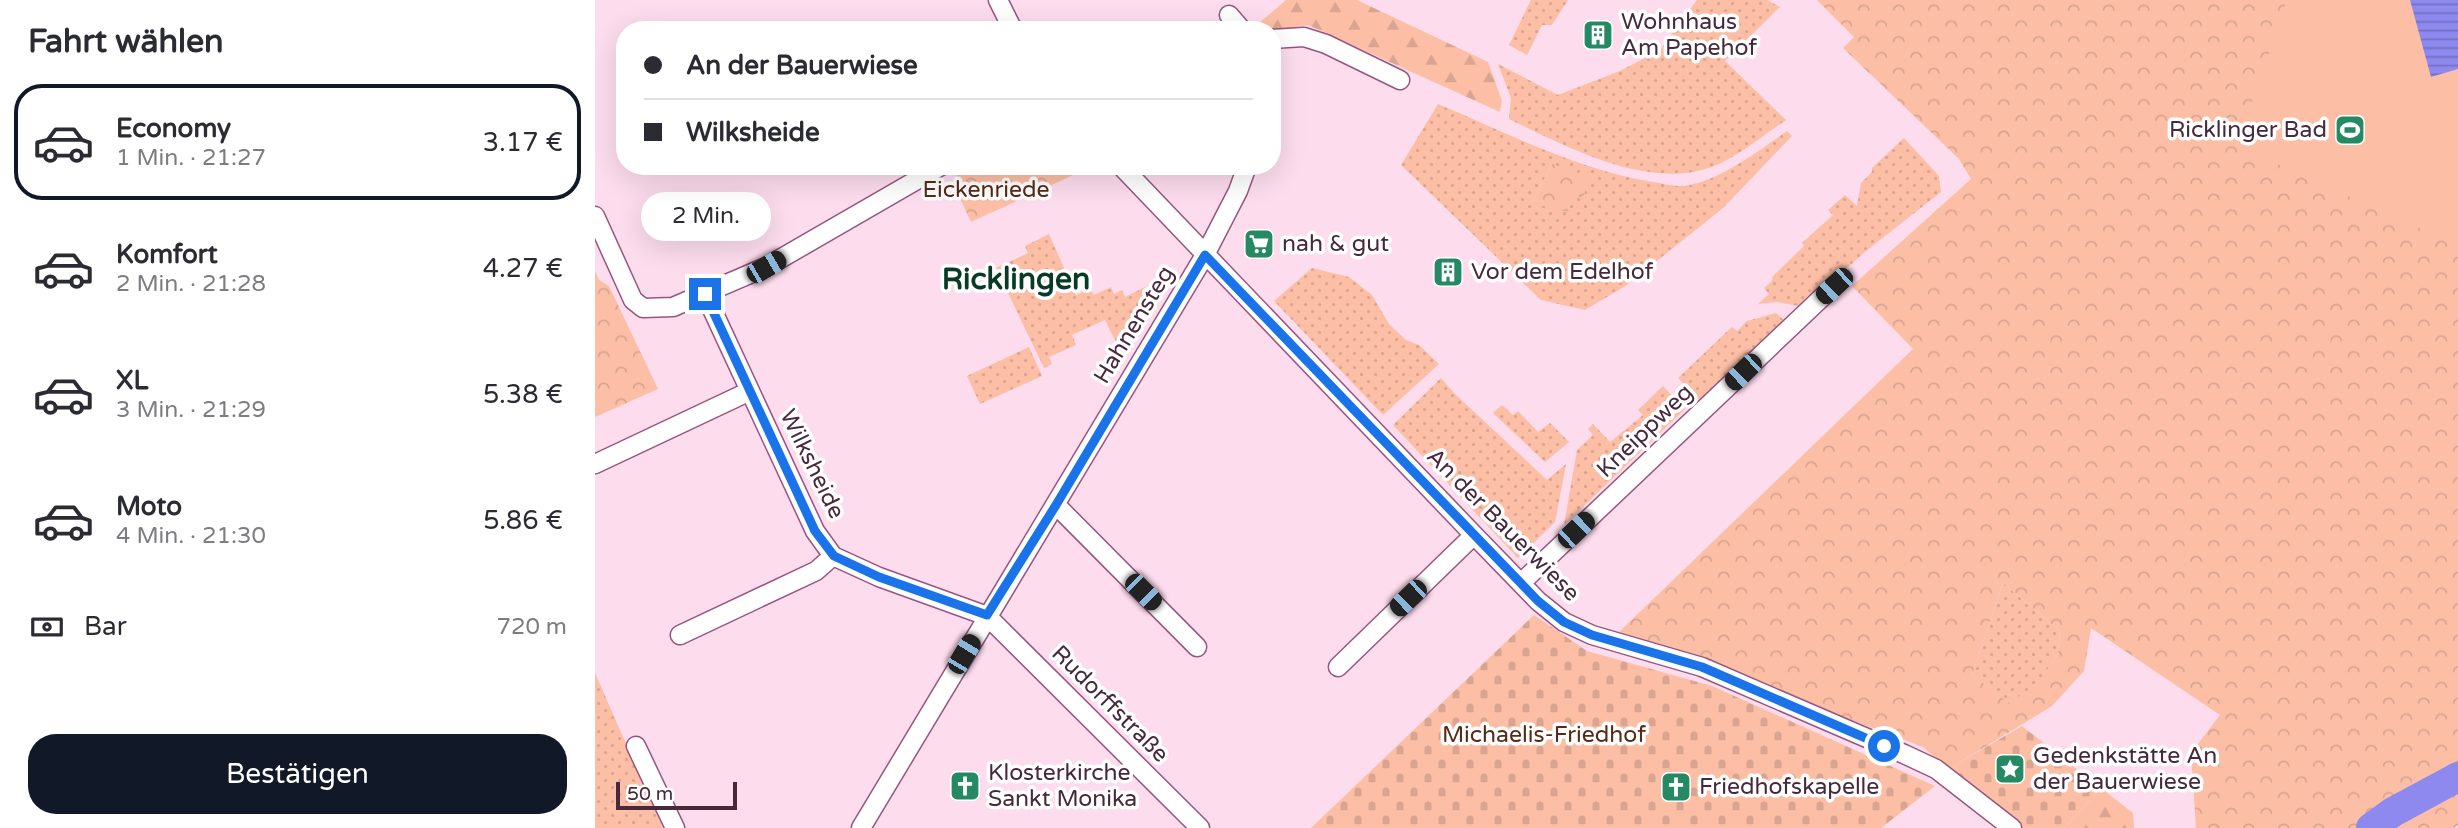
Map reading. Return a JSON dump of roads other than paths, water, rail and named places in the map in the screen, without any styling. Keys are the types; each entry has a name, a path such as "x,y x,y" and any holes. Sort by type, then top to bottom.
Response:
{"street":[{"path":"998,0 1008,21"},
{"path":"1229,15 1234,21"},
{"path":"1281,38 1304,37 1326,44 1400,80"},
{"path":"595,216 633,300 643,308 673,307 766,267 925,175"},
{"name":"An der Bauerwiese","path":"1129,175 1538,601 1564,622 1592,635 1702,667 1936,769 2012,828"},
{"name":"Hahnensteg","path":"861,828 1205,255 1244,175"},
{"name":"Kneippweg","path":"1521,583 1834,286"},
{"name":"Wilksheide","path":"705,294 815,531 834,556 879,577 987,615"},
{"path":"595,464 750,391"},
{"path":"1056,505 1198,647"},
{"path":"1338,667 1474,535"},
{"path":"680,635 816,571 834,556"},
{"name":"Rudorffstraße","path":"987,615 1200,828"},
{"path":"636,746 675,828"}],"waterway":[{"path":"2371,828 2393,812 2458,777"}],"place":[{"name":"Wohnhaus Am Papehof","path":"1598,35"},
{"name":"Ricklinger Bad","path":"2350,130"},
{"name":"nah & gut","path":"1259,244"},
{"name":"Vor dem Edelhof","path":"1448,272"},
{"name":"Gedenkstätte An der Bauerwiese","path":"2010,769"},
{"name":"Klosterkirche Sankt Monika","path":"965,786"},
{"name":"Friedhofskapelle","path":"1676,787"}],"district":[{"name":"Ricklingen","path":"1016,279"}],"park label":[{"name":"Eickenriede","path":"986,190"},
{"name":"Michaelis-Friedhof","path":"1544,735"}]}
